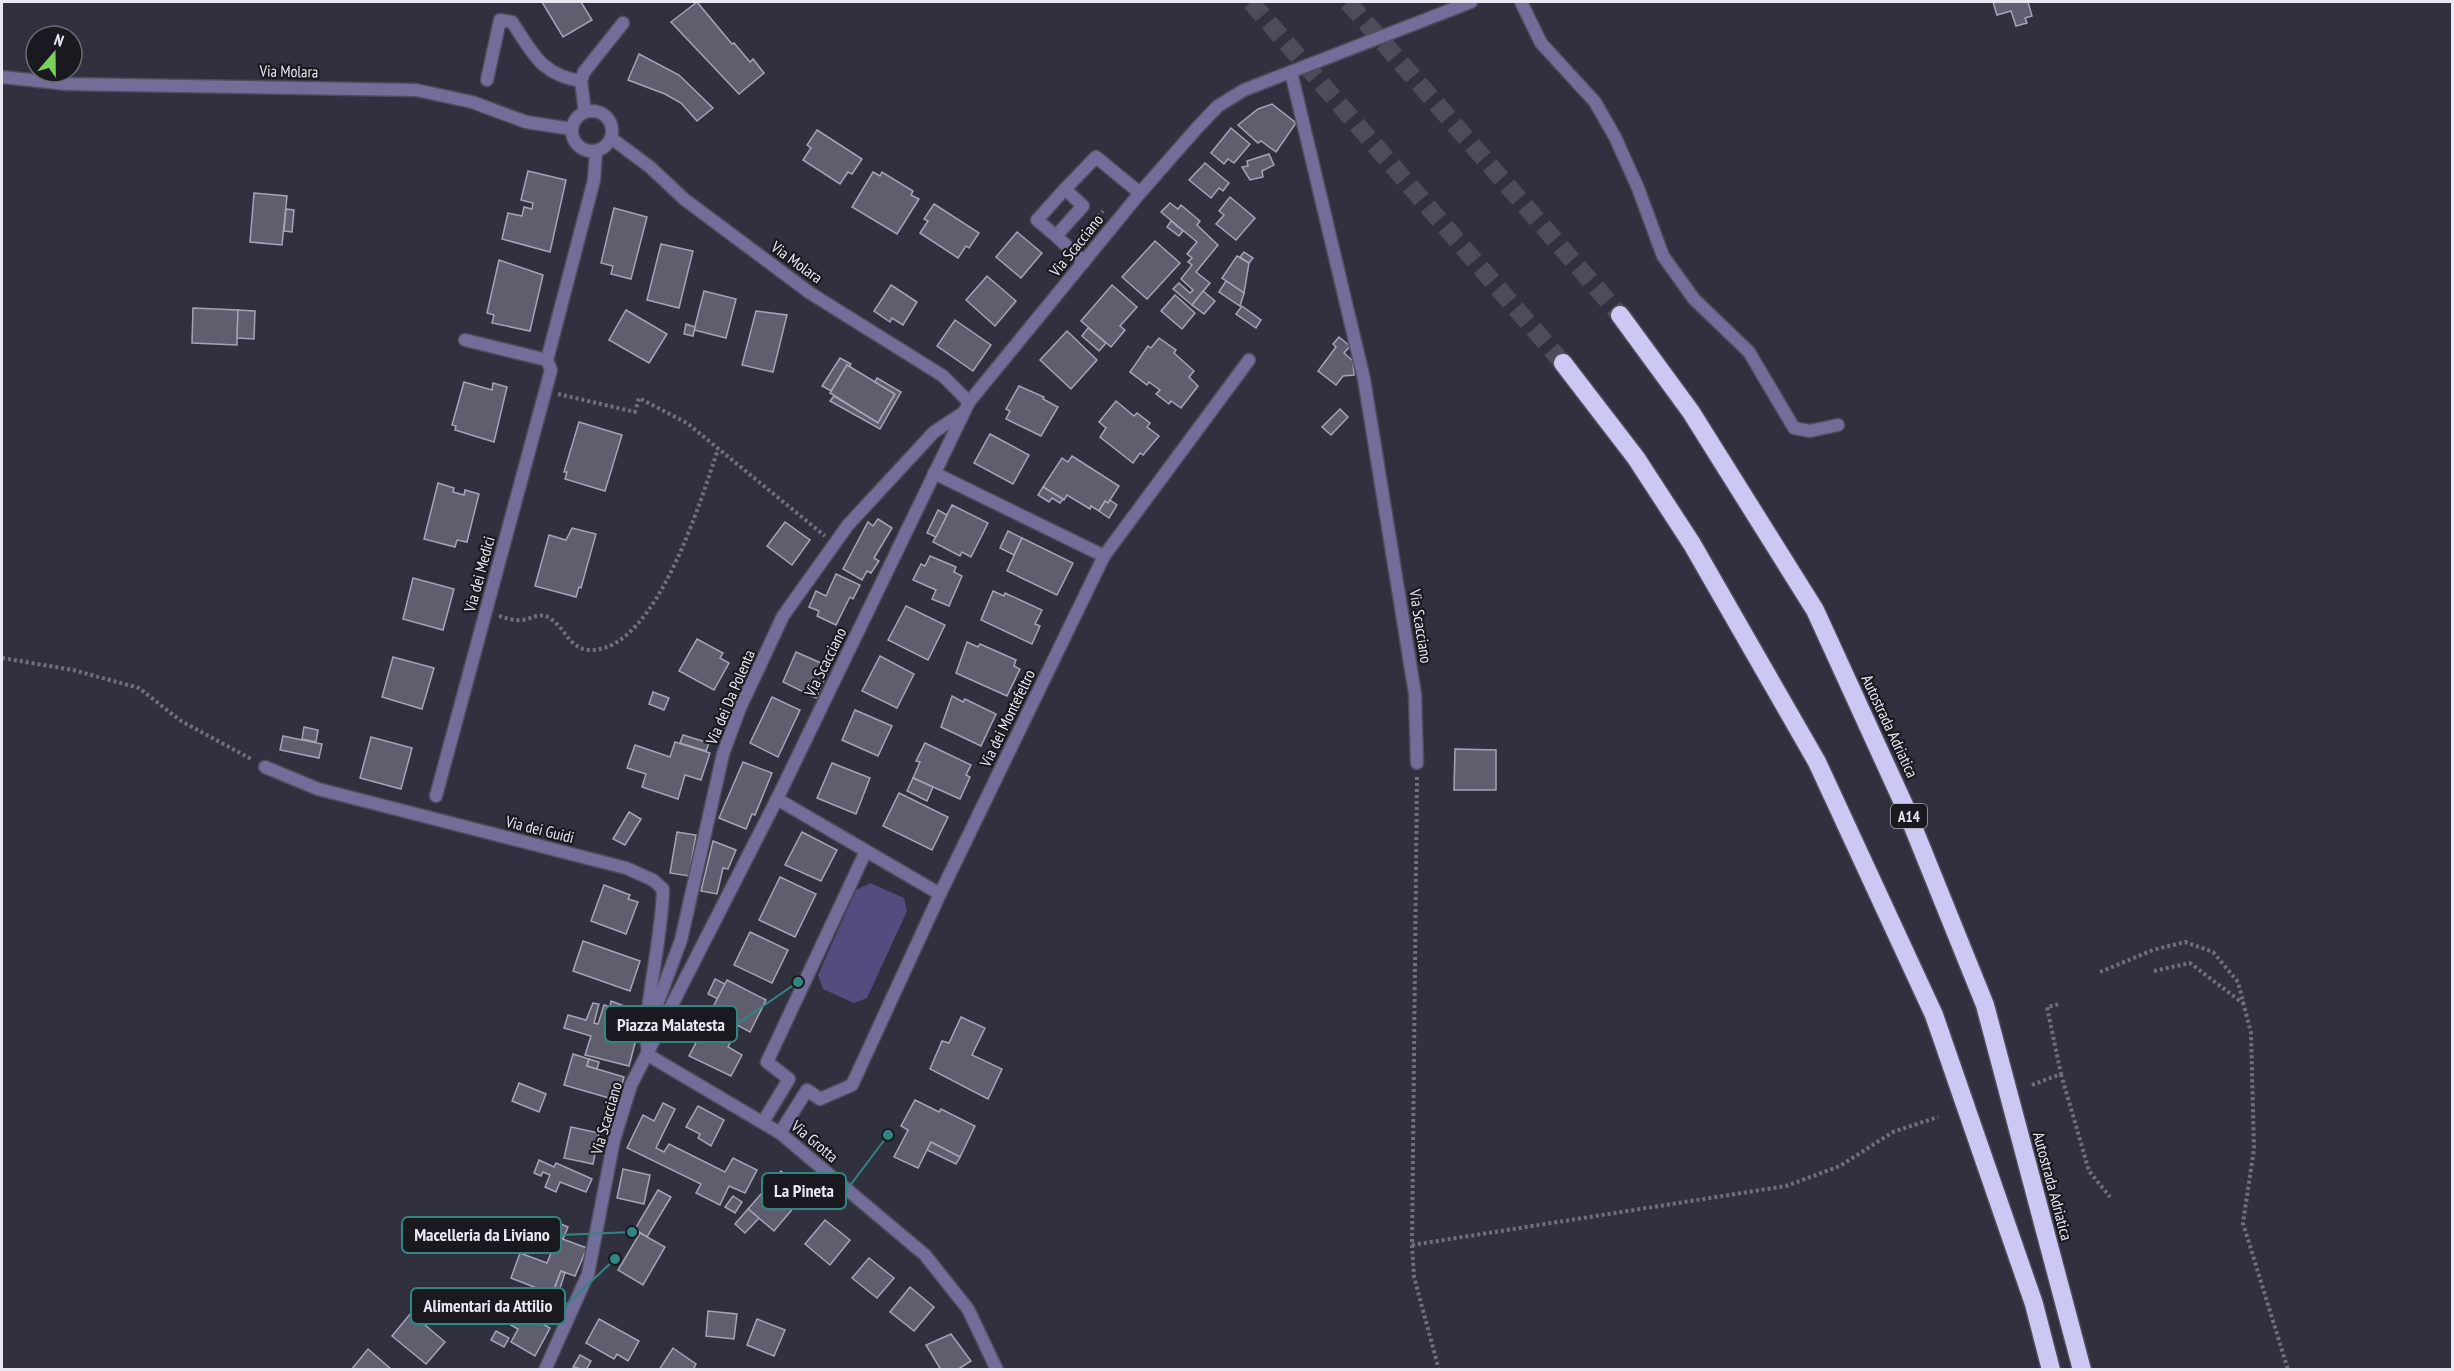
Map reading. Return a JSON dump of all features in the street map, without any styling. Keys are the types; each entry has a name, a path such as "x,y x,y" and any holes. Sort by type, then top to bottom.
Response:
{"highway":[{"name":"Autostrada Adriatica","path":"1620,315 1691,412 1815,610 1905,807 1984,1005 2082,1370"},
{"path":"1563,363 1636,458 1692,544 1817,762 1934,1015 2034,1304 2051,1370"}],"street":[{"name":"Via Scacciano","path":"545,1370 588,1274 614,1140 631,1085 777,799 966,408 1140,193 1218,106 1244,90 1471,2"},
{"path":"1521,2 1541,43 1594,102 1615,137 1638,188 1663,256 1675,273 1694,298 1749,352 1794,428 1810,431 1838,425"},
{"path":"487,80 500,20 512,22 542,66 561,78 581,81"},
{"path":"611,138 602,149 596,151 578,146 572,129 576,119 585,112 581,81 584,72 623,23"},
{"name":"Via Scacciano","path":"1291,72 1364,379 1415,694 1417,763"},
{"name":"Via Molara","path":"2,77 67,84 416,90 472,102 526,122 572,129"},
{"name":"Via Molara","path":"585,112 604,115 612,125 611,138 650,166 702,213 810,292 943,376 966,408"},
{"name":"Via dei Medici","path":"436,796 551,370 547,360 594,180 596,151"},
{"path":"1084,261 1037,220 1095,157 1140,193"},
{"path":"1056,236 1083,206 1065,189"},
{"path":"465,340 547,360"},
{"name":"Via dei Montefeltro","path":"780,1133 807,1090 820,1099 852,1085 940,894 1104,556 1249,360"},
{"name":"Via dei Da Polenta","path":"648,1055 646,1034 681,940 723,754 740,708 783,616 848,525 934,432 966,408"},
{"path":"934,473 1104,556"},
{"name":"Via dei Guidi","path":"265,766 318,789 626,868 653,880 663,889 663,908 650,978 646,1034"},
{"path":"777,799 940,894"},
{"path":"764,1122 789,1079 767,1062 866,851"},
{"name":"Via Grotta","path":"648,1055 780,1133 925,1255 968,1309 997,1370"}],"path":[{"path":"545,391 635,412 639,398 687,423 835,544"},
{"path":"485,613 515,620 542,615 551,619 576,646 591,650 609,648 628,635 666,585 676,564 718,449"},
{"path":"2,658 73,670 139,688 181,721 265,766"},
{"path":"1417,763 1412,1245 1414,1277 1440,1370"},
{"path":"2100,972 2153,950 2185,942 2213,952 2238,982 2251,1033 2254,1149 2243,1223 2288,1370"},
{"path":"2154,970 2190,963 2244,1005"},
{"path":"2060,1004 2047,1007 2061,1074 2089,1171 2110,1197"},
{"path":"2032,1085 2061,1074"},
{"path":"1412,1245 1786,1186 1840,1166 1893,1132 1938,1117"}],"shaded area":[{"path":"870,883 904,898 907,911 867,998 854,1003 823,989 818,975 856,890"}],"building":[{"path":"542,2 581,2 592,20 563,37"},
{"path":"697,2 732,44 734,43 750,62 753,59 764,73 739,94 671,22"},
{"path":"1993,2 2028,2 2032,16 2025,18 2027,23 2016,26 2011,11 1997,15"},
{"path":"639,54 679,75 713,108 697,121 681,103 665,94 628,80"},
{"path":"1272,104 1296,123 1276,152 1261,141 1258,143 1238,125 1258,109"},
{"path":"1231,128 1250,144 1234,163 1228,159 1224,164 1211,153"},
{"path":"817,130 862,159 852,174 848,172 840,184 803,160 811,148 807,145"},
{"path":"1269,154 1274,165 1262,171 1263,177 1250,180 1242,167 1248,166 1247,161"},
{"path":"1205,163 1229,183 1223,191 1219,188 1211,198 1189,180"},
{"path":"528,171 566,180 550,252 502,239 508,213 522,216 524,207 532,209 533,203 521,200"},
{"path":"873,172 880,176 882,172 913,191 911,195 919,199 897,234 852,207"},
{"path":"254,193 287,196 282,245 250,242"},
{"path":"1230,197 1255,218 1236,240 1216,224 1224,215 1219,211"},
{"path":"1170,203 1178,209 1181,205 1200,221 1197,225 1218,245 1196,272 1210,283 1192,305 1173,289 1179,283 1190,293 1193,290 1181,279 1192,265 1188,262 1192,258 1187,254 1197,242 1161,212"},
{"path":"934,204 979,233 969,248 966,246 958,258 920,233 928,221 924,219"},
{"path":"614,208 647,217 631,279 611,274 613,266 601,263"},
{"path":"286,209 294,210 292,232 284,231"},
{"path":"1171,221 1183,231 1179,236 1167,227"},
{"path":"1017,232 1042,253 1021,278 996,257"},
{"path":"1155,241 1180,263 1147,299 1122,277"},
{"path":"661,244 693,251 679,308 647,300"},
{"path":"1244,252 1253,258 1249,263 1240,257"},
{"path":"1237,256 1249,263 1244,293 1222,278"},
{"path":"499,260 543,275 530,331 492,323 494,315 487,313"},
{"path":"987,276 1016,301 995,326 966,300"},
{"path":"1226,281 1244,293 1240,306 1219,292"},
{"path":"891,285 917,302 903,325 892,318 890,322 874,311"},
{"path":"1112,285 1137,307 1120,326 1125,330 1111,347 1081,321"},
{"path":"704,291 736,299 726,338 694,330"},
{"path":"1203,291 1215,301 1204,314 1192,305"},
{"path":"1175,295 1195,313 1182,329 1161,311"},
{"path":"1242,306 1261,320 1256,328 1236,314"},
{"path":"193,308 238,310 237,345 192,343"},
{"path":"238,310 255,311 254,339 237,338"},
{"path":"626,310 667,334 649,363 609,340"},
{"path":"756,311 787,315 773,372 742,365"},
{"path":"955,320 991,345 973,371 937,346"},
{"path":"686,324 695,327 693,336 684,334"},
{"path":"1088,328 1106,343 1099,351 1082,336"},
{"path":"1067,331 1097,360 1071,389 1040,360"},
{"path":"1339,337 1350,346 1344,353 1353,361 1354,375 1343,376 1336,385 1318,371 1336,347 1333,344"},
{"path":"1159,338 1176,350 1174,353 1194,371 1189,377 1198,386 1181,408 1171,401 1169,404 1156,394 1160,390 1149,382 1147,385 1130,372 1148,346 1151,348"},
{"path":"840,358 851,364 849,367 847,365 831,391 822,386"},
{"path":"847,365 895,394 878,423 830,393"},
{"path":"877,378 901,392 880,429 830,401 834,396 878,423 895,394 875,382"},
{"path":"464,382 492,390 493,383 507,387 494,442 455,430 456,426 452,425"},
{"path":"1019,386 1044,397 1043,399 1058,407 1041,436 1006,419 1010,411 1006,409"},
{"path":"1116,401 1134,416 1137,413 1150,423 1147,427 1159,436 1143,455 1140,453 1133,463 1100,437 1106,428 1099,422"},
{"path":"1340,409 1348,417 1331,435 1322,427"},
{"path":"579,422 622,435 605,491 565,479 567,472 564,472"},
{"path":"990,434 1029,455 1013,484 974,463"},
{"path":"1072,456 1119,486 1108,503 1105,501 1099,511 1091,506 1090,509 1067,495 1064,500 1043,487 1062,458 1068,462"},
{"path":"438,483 454,488 453,492 464,495 465,490 479,494 467,542 457,540 455,547 424,539"},
{"path":"1043,487 1063,499 1060,503 1052,498 1049,502 1038,495"},
{"path":"1110,500 1117,505 1109,518 1099,511 1105,501 1108,503"},
{"path":"952,505 988,523 971,557 962,552 960,556 933,542"},
{"path":"938,510 947,515 936,537 927,533"},
{"path":"878,519 892,528 874,558 879,561 871,573 867,571 862,580 843,569 868,522 873,526"},
{"path":"785,522 810,540 792,565 767,546"},
{"path":"572,528 596,534 581,588 579,587 576,597 535,586 549,535 566,540"},
{"path":"1008,531 1022,538 1014,555 1000,548"},
{"path":"1022,538 1073,563 1057,595 1007,571"},
{"path":"930,556 956,567 954,572 962,576 949,606 932,599 936,590 913,580 921,564 925,566"},
{"path":"836,574 860,585 853,599 850,597 836,625 817,616 819,611 809,607 816,591 826,596"},
{"path":"413,578 454,589 443,630 403,619"},
{"path":"993,591 1004,596 1005,593 1042,610 1035,624 1040,626 1032,644 981,620"},
{"path":"906,606 945,625 928,660 888,640"},
{"path":"697,639 723,653 720,658 729,663 714,690 679,671"},
{"path":"967,642 978,647 980,644 1016,660 1014,666 1020,669 1007,696 956,673"},
{"path":"796,652 830,667 816,698 783,682"},
{"path":"880,656 914,674 897,708 862,691"},
{"path":"393,657 434,668 422,709 382,697"},
{"path":"653,692 669,698 664,710 649,704"},
{"path":"952,696 963,702 965,699 996,714 981,746 941,727"},
{"path":"772,697 800,710 778,757 750,743"},
{"path":"855,710 892,726 878,756 842,740"},
{"path":"304,727 318,730 316,742 302,739"},
{"path":"683,735 709,743 706,751 680,743"},
{"path":"283,736 322,744 319,758 280,750"},
{"path":"371,737 412,748 401,789 360,778"},
{"path":"675,742 710,753 701,780 685,775 678,799 642,787 646,774 627,768 635,745 670,757"},
{"path":"925,743 971,765 966,775 970,777 960,799 913,778 920,762 916,761"},
{"path":"1455,749 1496,750 1496,790 1454,790"},
{"path":"743,762 772,773 755,815 752,814 746,829 719,818"},
{"path":"832,763 870,778 856,814 817,798"},
{"path":"913,778 933,787 927,801 907,791"},
{"path":"899,793 948,817 932,850 883,826"},
{"path":"629,812 641,819 625,845 613,839"},
{"path":"677,832 696,835 689,876 670,873"},
{"path":"802,832 837,850 821,881 785,865"},
{"path":"713,841 736,850 728,869 723,868 717,894 701,891"},
{"path":"780,877 816,894 795,937 759,920"},
{"path":"604,885 630,895 628,899 638,902 626,934 591,921"},
{"path":"750,932 788,950 772,983 734,965"},
{"path":"583,941 640,961 630,991 573,971"},
{"path":"715,979 725,984 718,999 708,994"},
{"path":"727,980 766,1000 750,1032 711,1011"},
{"path":"611,1001 643,1013 629,1066 585,1055 591,1036 564,1028 568,1015 586,1020 593,1003 599,1004 594,1023 598,1024 604,1005 610,1007"},
{"path":"961,1017 985,1028 972,1055 1002,1069 988,1099 930,1069 942,1041 949,1043"},
{"path":"707,1022 733,1037 728,1047 742,1055 731,1076 689,1056"},
{"path":"573,1054 589,1059 587,1066 624,1077 620,1091 611,1089 609,1098 564,1085"},
{"path":"589,1059 599,1062 597,1069 587,1066"},
{"path":"519,1083 546,1094 539,1112 512,1101"},
{"path":"915,1100 939,1112 941,1109 975,1126 960,1157 931,1142 918,1168 894,1157 908,1130 901,1126"},
{"path":"663,1103 675,1109 656,1148 664,1152 669,1144 725,1172 733,1158 757,1170 745,1193 729,1186 720,1205 696,1193 701,1184 627,1148 643,1115 654,1121"},
{"path":"698,1106 724,1120 711,1146 698,1138 700,1134 686,1127"},
{"path":"571,1127 599,1133 593,1164 564,1158"},
{"path":"931,1142 960,1157 956,1164 927,1150"},
{"path":"539,1160 554,1167 556,1163 592,1179 586,1192 560,1182 556,1192 545,1187 550,1175 543,1172 541,1176 534,1173"},
{"path":"623,1169 650,1175 644,1204 617,1198"},
{"path":"781,1171 806,1193 774,1231 748,1209"},
{"path":"658,1190 671,1197 647,1237 635,1229"},
{"path":"733,1196 742,1202 735,1213 725,1207"},
{"path":"748,1209 759,1218 745,1233 735,1224"},
{"path":"825,1220 850,1240 830,1265 805,1244"},
{"path":"556,1222 568,1227 563,1239 551,1234"},
{"path":"640,1233 665,1247 643,1285 618,1270"},
{"path":"557,1237 587,1248 575,1276 561,1271 552,1294 511,1278 520,1253 547,1263"},
{"path":"869,1258 894,1278 877,1298 852,1278"},
{"path":"561,1271 565,1273 559,1291 554,1290"},
{"path":"910,1287 934,1307 914,1331 890,1312"},
{"path":"491,1295 550,1328 535,1356 511,1342 518,1329 483,1309"},
{"path":"708,1311 737,1314 734,1339 706,1336"},
{"path":"411,1313 445,1342 426,1364 392,1336"},
{"path":"599,1319 639,1341 628,1361 617,1354 614,1359 586,1343"},
{"path":"757,1319 785,1330 774,1356 747,1345"},
{"path":"496,1331 509,1338 504,1347 491,1340"},
{"path":"951,1334 971,1361 957,1370 941,1370 926,1345"},
{"path":"673,1348 696,1364 693,1370 659,1370"},
{"path":"368,1349 392,1370 351,1370"},
{"path":"580,1355 591,1361 586,1370 573,1367"}],"tunnel":[{"path":"1251,2 1563,363"},
{"path":"1348,2 1620,315"}],"place":[{"name":"Piazza Malatesta","path":"798,982"},
{"name":"La Pineta","path":"888,1135"},
{"name":"Macelleria da Liviano","path":"632,1232"},
{"name":"Alimentari da Attilio","path":"615,1259"}]}
